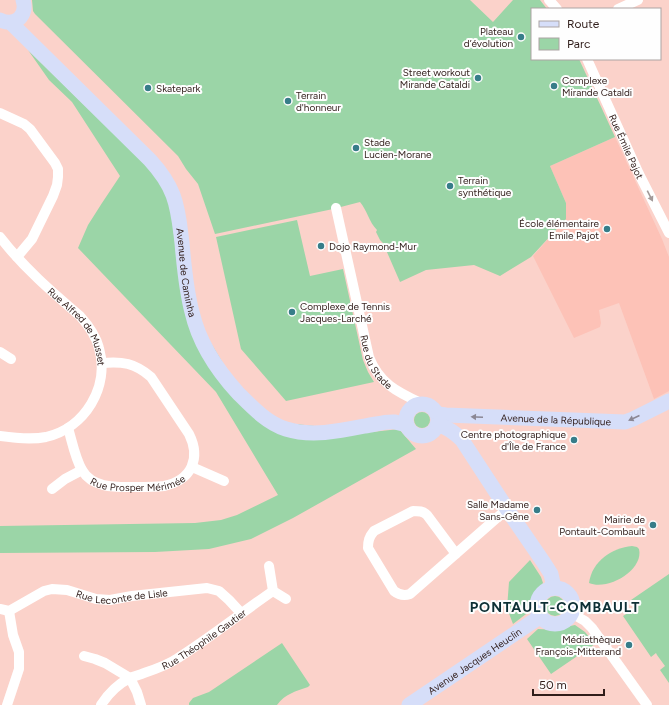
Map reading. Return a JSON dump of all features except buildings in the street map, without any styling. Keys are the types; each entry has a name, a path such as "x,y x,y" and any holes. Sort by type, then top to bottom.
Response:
{"street":[{"path":"10,20 23,13 24,8 22,0"},
{"path":"549,0 556,8"},
{"path":"620,8 638,0"},
{"name":"Avenue de Caminha","path":"10,20 150,160 167,182 173,196 180,223 186,286 192,314 204,346 218,369 245,400 266,418 281,427 294,431 324,432 407,420"},
{"name":"Rue Émile Pajot","path":"587,60 639,174 669,233"},
{"path":"0,114 24,124 30,129 58,169 57,185 53,196 32,239 16,257"},
{"name":"Rue du Stade","path":"336,208 369,357 373,367 389,386 420,403"},
{"name":"Rue Alfred de Musset","path":"0,237 16,257 86,323 96,338 102,363 101,380 94,400 89,409 68,428 46,437 20,438 0,436"},
{"path":"0,352 11,359"},
{"name":"Rue Prosper Mérimée","path":"68,428 82,470 94,481 101,484 115,488 164,486 179,481 192,467 194,461 194,446 192,440 151,377 144,370 131,364 113,362 102,363"},
{"name":"Avenue de la République","path":"438,419 446,416 625,422 669,401"},
{"path":"438,419 433,432 424,436 419,436 411,431 407,420 411,408 420,403 426,404 435,409 438,419 462,440 544,563 551,574 554,588"},
{"name":"Rue Prosper Mérimée","path":"192,467 224,481"},
{"name":"Rue Prosper Mérimée","path":"52,489 62,481 82,470"},
{"path":"456,554 427,515 424,512 419,511 413,511 374,532 370,536 368,542 368,548 394,591 404,596 410,594 456,554 507,509"},
{"path":"269,566 273,591 286,600"},
{"name":"Rue Leconte de Lisle","path":"5,610 44,591 52,589 67,590 96,599 110,600 132,596 207,588 219,591 241,613"},
{"path":"559,588 564,590 571,597 573,608 571,613 563,622 557,624 545,621 538,612 537,606 540,596 548,589 559,588"},
{"name":"Rue Théophile Gautier","path":"101,705 116,687 130,678 177,659 273,591"},
{"path":"5,610 19,652 19,669 7,705"},
{"path":"571,613 585,621 592,628 647,705"},
{"name":"Avenue Jacques Heuclin","path":"409,705 541,616"},
{"path":"84,656 105,663 130,678 137,692 141,705"}],"shaded area":[{"name":"École élémentaire Emile Pajot","path":"615,137 669,257 669,391 654,399 619,303 599,310 601,323 600,327 574,338 533,256 566,219 566,203 550,166"}],"green space":[{"name":"Stade Lucien-Morane","path":"32,0 470,0 493,22 513,0 540,0 546,8 531,8 531,60 579,60 615,137 550,166 566,203 566,219 531,257 500,276 474,265 426,270 400,282 383,243 376,232 377,230 360,202 215,234 198,184 178,156 33,11"},
{"path":"28,50 149,168 162,184 171,210 181,293 257,420 372,432 399,429 416,449 293,518 251,539 209,549 155,552 0,553 0,526 195,523 221,520 237,515 278,495 216,392 78,248 88,225 120,176 72,102 49,80"},
{"name":"Complexe de Tennis Jacques-Larché","path":"297,220 310,276 343,269 363,360 374,382 286,401 241,349 216,237"},
{"path":"422,412 428,414 430,420 428,426 422,428 416,426 414,420 416,414"},
{"path":"632,546 639,549 639,557 636,564 630,571 623,577 606,584 597,585 589,583 594,568 604,557 617,550"},
{"path":"530,560 541,577 543,583 534,594 530,611 513,624 507,608 509,582"},
{"path":"669,574 669,683 660,670 665,666 656,653 651,657 623,616 636,608 631,600"},
{"path":"555,596 562,599 565,606 562,613 555,616 548,613 545,606 548,599"},
{"path":"575,625 585,632 595,644 551,674 527,639 538,629 560,630"},
{"path":"282,643 310,685 308,687 287,696 277,705 189,705 193,698 209,692"}],"place":[{"name":"Plateau d’évolution","path":"521,37"},
{"name":"Street workout Mirande Cataldi","path":"478,78"},
{"name":"Complexe Mirande Cataldi","path":"554,86"},
{"name":"Skatepark","path":"148,88"},
{"name":"Terrain d'honneur","path":"288,101"},
{"name":"Stade Lucien-Morane","path":"356,148"},
{"name":"Terrain synthétique","path":"450,186"},
{"name":"École élémentaire Emile Pajot","path":"607,229"},
{"name":"Dojo Raymond-Mur","path":"321,246"},
{"name":"Complexe de Tennis Jacques-Larché","path":"292,312"},
{"name":"Centre photographique d'Île de France","path":"574,440"},
{"name":"Salle Madame Sans-Gêne","path":"537,510"},
{"name":"Mairie de Pontault-Combault","path":"653,525"},
{"name":"Médiathèque François-Mitterand","path":"629,645"}],"district":[{"name":"PONTAULT-COMBAULT","path":"555,607"}]}
